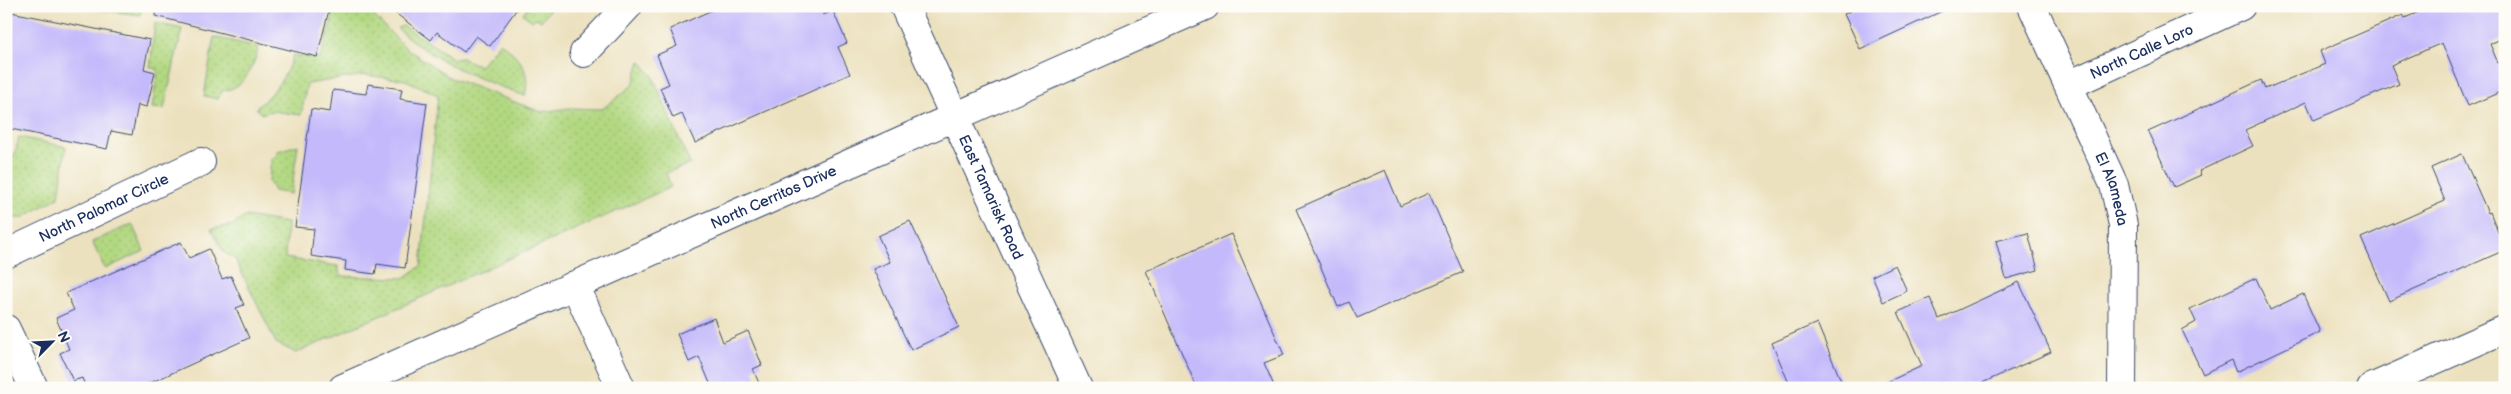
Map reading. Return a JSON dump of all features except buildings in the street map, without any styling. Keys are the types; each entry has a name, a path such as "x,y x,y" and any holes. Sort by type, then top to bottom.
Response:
{"street":[{"path":"584,53 628,6"},
{"name":"East Tamarisk Road","path":"904,6 1078,388"},
{"name":"North Cerritos Drive","path":"344,388 1205,6"},
{"name":"El Alameda","path":"2032,6 2114,185 2123,225 2122,388"},
{"name":"North Calle Loro","path":"2069,85 2241,6"},
{"name":"North Palomar Circle","path":"6,254 201,162"},
{"path":"575,284 621,388"},
{"path":"6,329 34,388"},
{"path":"2371,388 2505,329"}],"green space":[{"path":"74,6 142,6 140,15"},
{"path":"345,6 371,6 375,17 407,49 451,78 541,112 570,108 602,109 633,85 640,61 652,75 690,164 666,173 671,187 296,353 276,343 235,259 224,252 211,229 233,225 246,216 287,223 285,258 338,266 340,276 404,278 421,266 438,95 406,80 364,75 307,84 301,115 272,111 261,114 256,108 279,84 287,71 293,55 320,59 335,9"},
{"path":"528,6 556,6 552,7 541,21 536,18 532,21 523,14"},
{"path":"155,23 182,29 164,109 152,108 158,70 150,67"},
{"path":"404,26 454,59 462,58 480,66 500,42 513,53 525,71 525,96 474,76 426,51 397,28"},
{"path":"214,37 259,47 251,68 243,81 237,86 222,91 218,99 204,96"},
{"path":"19,137 66,147 59,197 22,218 8,218 6,165 15,153"},
{"path":"298,145 291,194 274,191 269,182 271,158 276,157 278,151"},
{"path":"132,224 144,251 105,269 92,242"}]}
